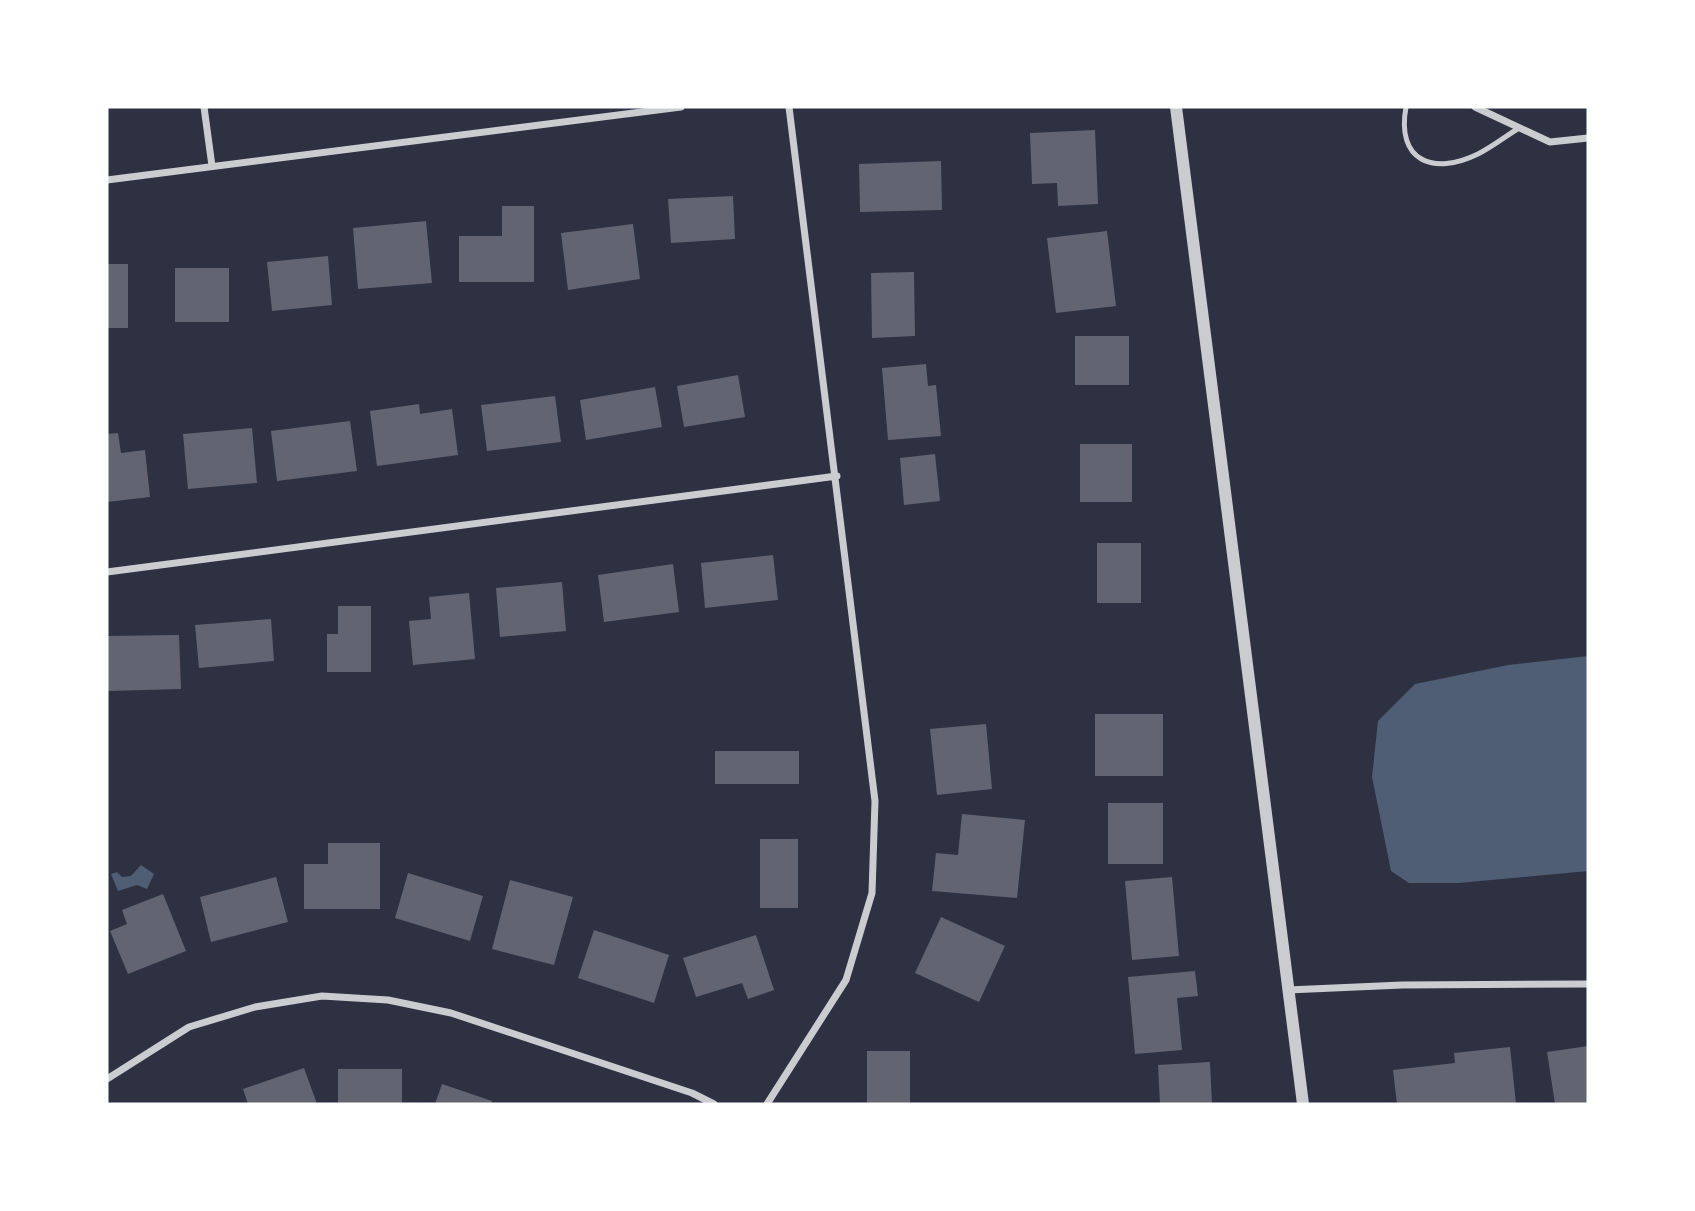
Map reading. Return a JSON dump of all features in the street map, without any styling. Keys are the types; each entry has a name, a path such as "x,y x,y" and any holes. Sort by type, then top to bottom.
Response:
{"street":[{"path":"204,107 212,166"},
{"path":"107,180 681,107"},
{"path":"767,1104 846,980 872,893 874,801 789,107"},
{"path":"1176,107 1303,1104"},
{"path":"1475,107 1550,142 1588,138"},
{"path":"107,572 836,476"},
{"path":"1288,990 1402,985 1588,984"},
{"path":"107,1079 189,1027 255,1007 322,996 388,1000 451,1013 692,1093 714,1104"}],"lane":[{"path":"1406,107 1405,141 1411,153 1427,162 1448,164 1477,155 1519,128"}],"water":[{"path":"1588,656 1588,871 1459,883 1409,883 1391,871 1372,777 1378,721 1415,684 1508,665"},
{"path":"141,865 154,874 147,889 137,885 118,891 111,874 117,872 122,877 131,876"}],"building":[{"path":"1095,130 1098,204 1058,206 1057,183 1032,184 1030,133"},
{"path":"941,161 942,210 860,212 859,164"},
{"path":"733,196 735,239 671,243 668,199"},
{"path":"502,206 534,206 534,282 459,282 459,236 502,236"},
{"path":"426,221 432,283 358,289 353,228"},
{"path":"633,224 640,279 568,290 561,233"},
{"path":"1107,231 1116,306 1056,313 1047,238"},
{"path":"328,256 332,305 272,311 267,262"},
{"path":"107,264 128,264 128,328 107,328"},
{"path":"175,268 229,268 229,322 175,322"},
{"path":"914,272 915,336 872,338 871,273"},
{"path":"1075,336 1129,336 1129,385 1075,385"},
{"path":"926,364 928,386 936,385 941,436 888,440 882,368"},
{"path":"738,375 745,417 684,427 677,386"},
{"path":"655,387 662,427 586,440 580,400"},
{"path":"555,396 561,442 487,451 481,405"},
{"path":"419,404 420,414 452,409 458,455 377,466 370,411"},
{"path":"350,421 357,471 277,481 271,431"},
{"path":"252,428 257,483 188,489 183,434"},
{"path":"118,433 121,453 145,450 150,497 107,502 107,434"},
{"path":"1080,444 1132,444 1132,502 1080,502"},
{"path":"935,454 940,501 904,505 900,458"},
{"path":"1097,543 1141,543 1141,603 1097,603"},
{"path":"773,555 778,600 705,608 701,563"},
{"path":"673,564 679,612 604,622 598,575"},
{"path":"562,582 566,631 500,637 496,588"},
{"path":"469,593 475,659 413,665 409,621 431,619 429,597"},
{"path":"338,606 371,606 371,672 327,672 327,634 338,634"},
{"path":"271,619 274,661 199,668 195,625"},
{"path":"179,635 181,689 107,691 107,636"},
{"path":"1095,714 1163,714 1163,776 1095,776"},
{"path":"986,724 992,789 937,795 930,729"},
{"path":"715,751 799,751 799,784 715,784"},
{"path":"1108,803 1163,803 1163,864 1108,864"},
{"path":"962,814 1025,820 1017,898 932,891 936,853 958,855"},
{"path":"760,839 798,839 798,908 760,908"},
{"path":"328,843 380,843 380,909 304,909 304,864 328,864"},
{"path":"408,873 483,896 470,941 395,918"},
{"path":"276,877 288,922 211,942 200,897"},
{"path":"1172,877 1179,956 1132,960 1125,881"},
{"path":"510,880 573,897 554,965 492,949"},
{"path":"163,894 186,951 128,974 110,931 127,924 122,910"},
{"path":"941,917 1005,946 979,1002 915,973"},
{"path":"594,930 669,955 654,1003 578,978"},
{"path":"756,935 774,990 748,999 742,983 696,997 683,958"},
{"path":"1195,971 1198,996 1177,998 1182,1050 1135,1054 1128,977"},
{"path":"1588,1046 1588,1104 1555,1104 1547,1052"},
{"path":"1510,1047 1516,1104 1397,1104 1393,1070 1455,1063 1454,1053"},
{"path":"867,1051 910,1051 910,1104 867,1104"},
{"path":"1210,1062 1212,1104 1160,1104 1158,1065"},
{"path":"304,1068 317,1104 248,1104 243,1089"},
{"path":"338,1069 402,1069 402,1104 338,1104"},
{"path":"442,1084 492,1101 491,1104 435,1104"}]}
